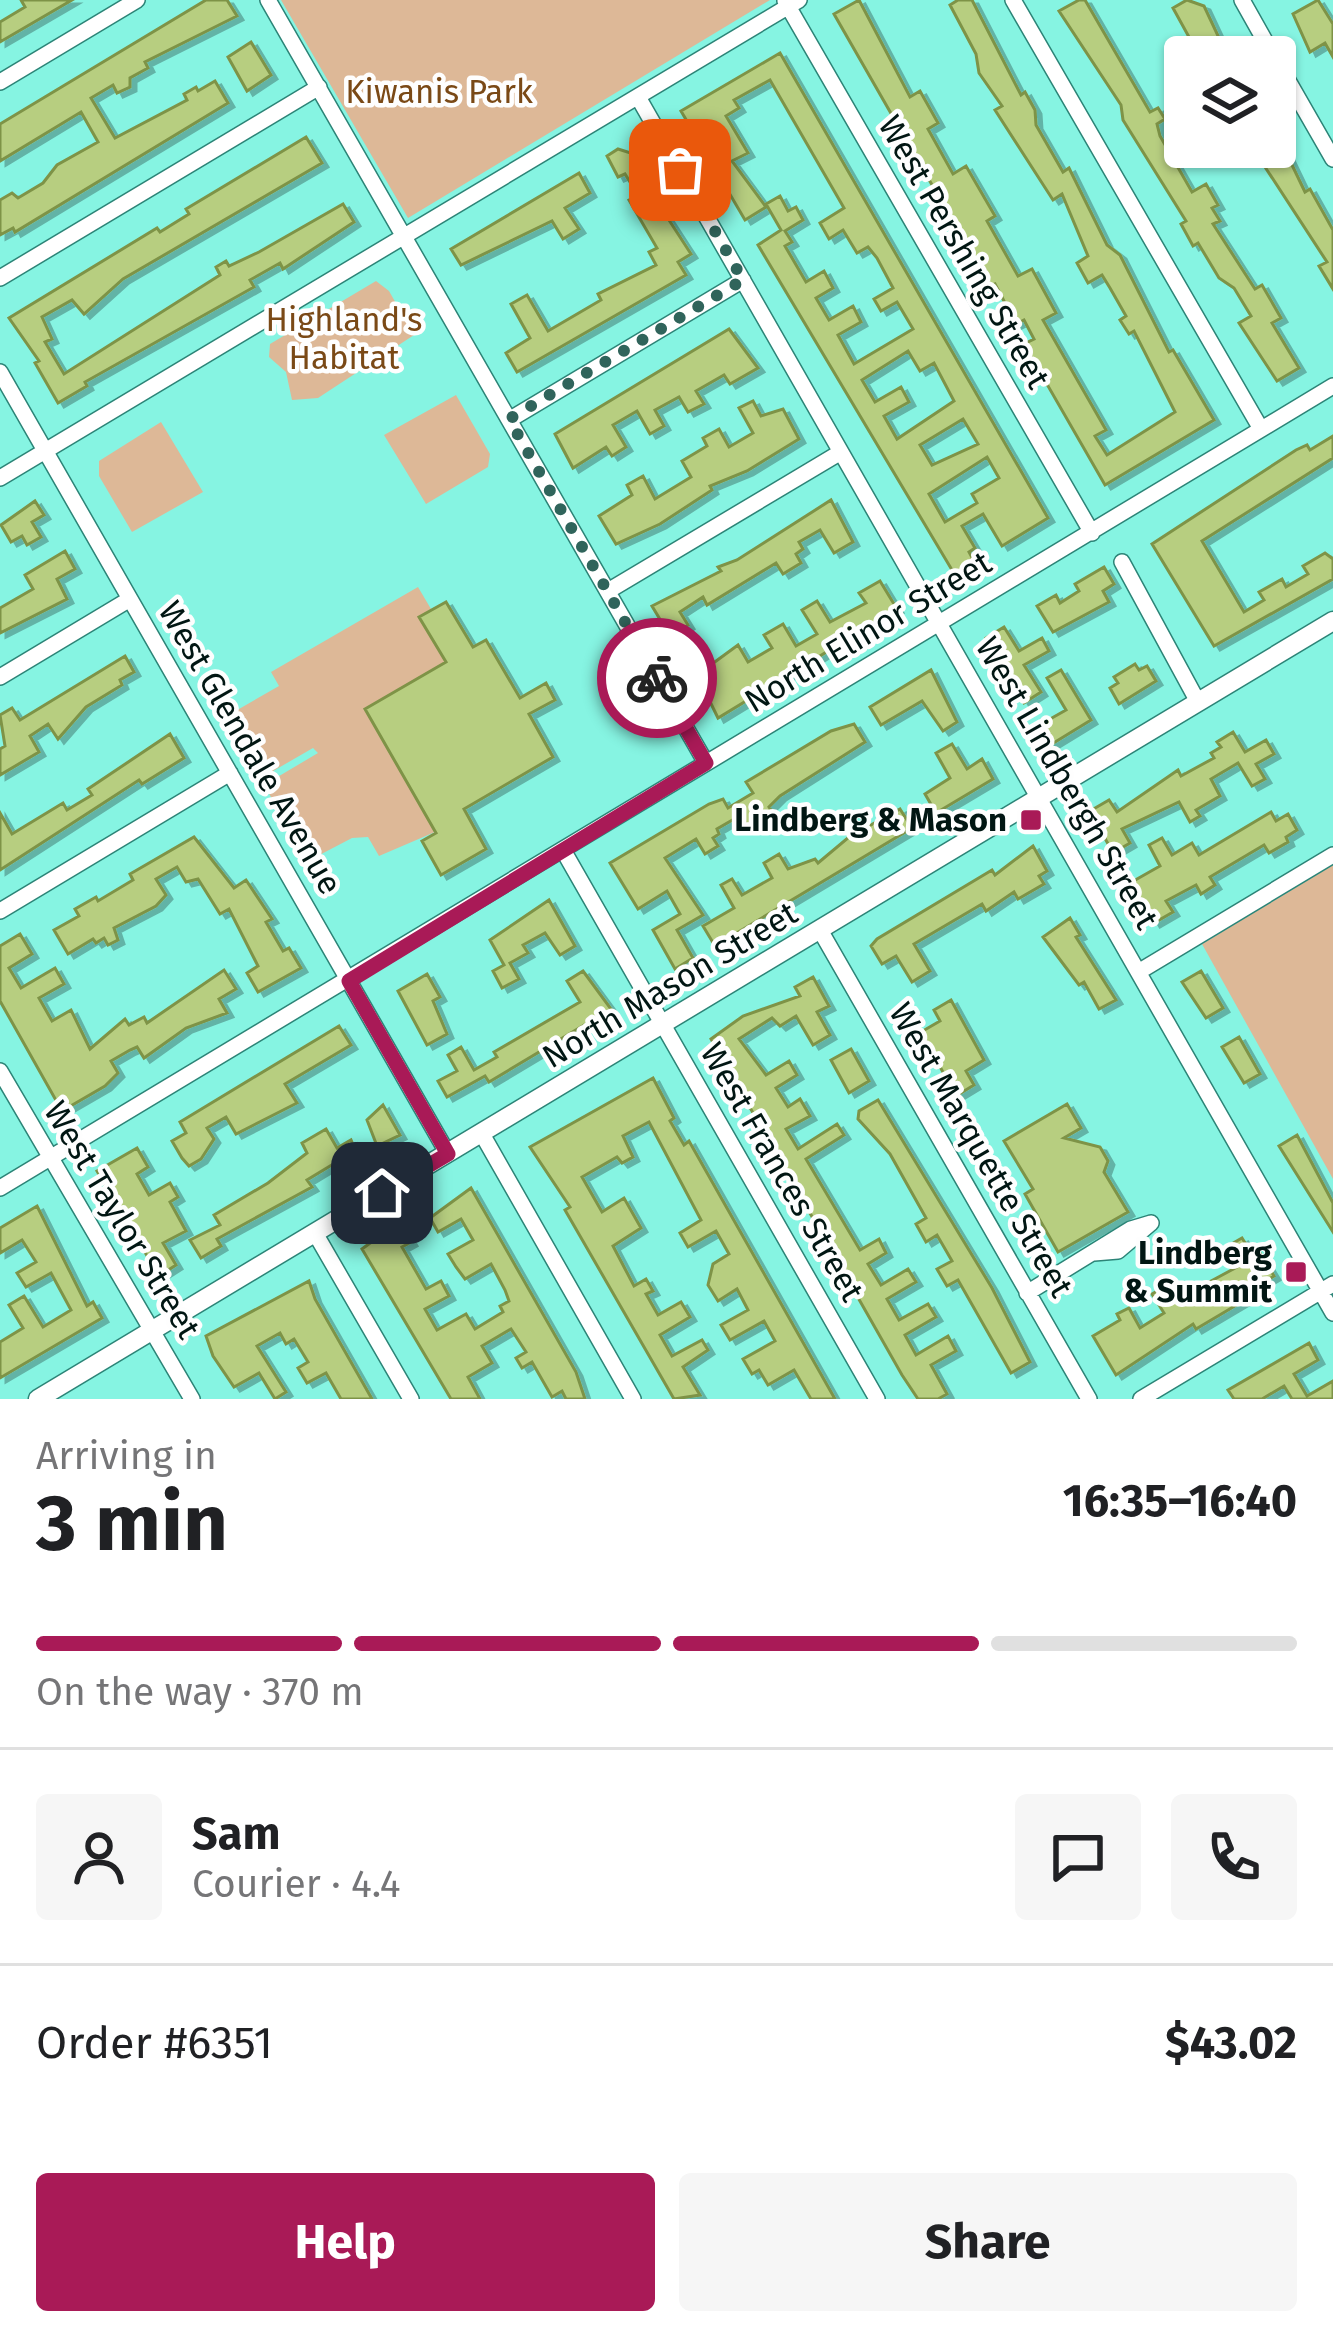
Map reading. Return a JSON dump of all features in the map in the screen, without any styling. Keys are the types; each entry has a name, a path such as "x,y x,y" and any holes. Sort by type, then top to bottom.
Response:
{"main road":[{"name":"North Mason Street","path":"38,1399 1333,621"}],"street":[{"path":"0,82 136,0"},
{"path":"268,0 706,763"},
{"path":"1013,0 1261,429"},
{"path":"1241,0 1262,36"},
{"path":"0,478 790,2"},
{"name":"West Pershing Street","path":"790,2 1092,533"},
{"path":"0,278 319,87"},
{"path":"1296,95 1333,159"},
{"name":"West Lindbergh Street","path":"638,97 1327,1288 1333,1313"},
{"path":"509,419 743,280"},
{"name":"West Glendale Avenue","path":"0,372 448,1154"},
{"name":"North Elinor Street","path":"0,1188 1333,386"},
{"path":"608,591 842,452"},
{"path":"1122,562 1198,702"},
{"path":"0,677 130,599"},
{"path":"0,911 230,773"},
{"name":"West Frances Street","path":"562,850 877,1399"},
{"path":"1140,971 1333,856"},
{"name":"West Marquette Street","path":"820,930 1089,1399"},
{"name":"West Taylor Street","path":"0,1071 192,1399"},
{"path":"482,1134 633,1399"},
{"path":"1028,1293 1131,1229 1151,1223"},
{"path":"316,1233 411,1399"},
{"path":"1141,1399 1327,1288"}],"green space":[{"name":"Kiwanis Park","path":"281,0 770,0 408,218"},
{"name":"Highland's Habitat","path":"376,281 389,291 414,335 318,398 292,400 286,372 269,357 270,344"},
{"path":"456,395 490,454 488,467 426,504 384,435"},
{"path":"161,422 203,492 132,532 99,476 99,461"},
{"path":"418,587 431,609 419,617 449,660 365,710 435,832 379,856 368,837 352,838 308,861 264,785 318,753 313,748 261,778 225,717 279,686 271,672"},
{"path":"1333,865 1333,1179 1202,944"}],"building":[{"path":"21,0 72,0 0,42 0,22 25,7"},
{"path":"206,0 227,0 237,16 145,62 148,68 130,78 130,87 117,93 113,85 91,98 115,138 187,100 184,94 196,87 198,91 215,81 228,103 15,232 13,228 0,235 0,200 12,193 18,198 43,183 57,165 98,142 81,112 0,161 0,124"},
{"path":"859,0 910,97 920,91 938,123 928,129 953,174 966,166 995,216 987,221 1018,276 1032,269 1056,313 1043,320 1106,430 1095,436 1107,455 1175,412 1134,331 1129,334 1120,320 1126,316 1102,275 1088,283 1077,263 1088,256 1062,194 1053,200 995,110 1002,106 979,73 976,54 950,5 958,0 972,0 1021,95 1025,92 1035,110 1036,125 1063,172 1069,168 1107,245 1120,255 1169,352 1173,350 1214,420 1105,485 1029,353 1026,343 1034,339 1024,320 1016,324 995,284 990,286 834,14"},
{"path":"1085,0 1150,112 1158,108 1164,117 1157,124 1164,143 1164,168 1178,168 1192,192 1206,184 1218,205 1212,208 1220,221 1213,224 1255,289 1262,285 1281,318 1272,323 1299,368 1277,381 1239,323 1251,316 1198,243 1193,246 1181,224 1186,221 1123,120 1121,105 1059,11"},
{"path":"1187,0 1204,6 1218,36 1188,36 1173,8"},
{"path":"1318,0 1333,24 1333,57 1325,43 1310,52 1293,14"},
{"path":"251,42 271,75 247,91 228,57"},
{"path":"780,53 1048,518 1002,546 983,514 962,526 975,548 969,552 975,563 955,575 758,245 781,230 766,204 780,196 788,211 796,207 803,220 785,231 792,242 785,246 806,282 824,271 833,288 816,298 829,320 853,306 861,322 838,335 854,364 913,329 897,302 881,311 874,299 893,288 877,258 868,247 857,253 843,230 829,239 820,223 844,208 770,80 734,100 739,108 726,116 748,153 732,161 766,207 745,220 681,111","holes":["908,351 920,371 934,363 954,401 897,439 884,416 909,402 901,387 875,402 862,380","963,419 978,444 932,465 920,445","987,457 999,478 972,494 977,503 945,522 929,494"]},
{"path":"306,137 322,163 123,279 84,314 72,300 42,317 52,339 45,342 64,374 220,275 216,267 226,261 229,266 259,252 343,204 354,222 283,269 280,263 250,280 254,287 85,382 87,386 58,403 35,363 39,361 9,318 157,228 160,232 189,214 186,209"},
{"path":"618,149 634,154 648,177 643,180 691,254 678,262 686,275 517,372 506,353 530,338 511,304 527,295 548,331 601,300 598,294 656,265 649,252 657,248 629,200 638,195 625,174 618,177 607,156"},
{"path":"1266,168 1293,168 1333,230 1333,289 1319,266 1327,262"},
{"path":"579,173 590,193 565,208 579,229 563,239 552,221 461,265 451,249"},
{"path":"729,329 758,368 730,384 724,375 696,391 704,404 688,412 679,397 655,410 664,426 650,434 637,411 613,425 626,447 612,456 606,447 573,468 555,434"},
{"path":"753,401 761,416 783,409 799,439 747,471 710,486 712,490 660,524 616,544 599,516 632,495 627,485 643,476 655,499 691,477 682,461 707,446 703,438 719,429 729,447 753,433 739,408"},
{"path":"1333,436 1333,458 1202,541 1244,612 1264,600 1259,592 1282,579 1286,587 1308,574 1303,566 1325,553 1333,559 1333,579 1214,646 1152,544 1296,450 1307,445 1310,450"},
{"path":"831,500 853,542 834,553 820,530 799,542 803,549 796,554 801,563 783,574 776,563 707,605 703,597 680,612 688,625 670,636 652,606 721,571 718,567 737,560"},
{"path":"35,501 44,515 32,522 41,537 27,545 22,536 11,542 1,525"},
{"path":"65,551 75,569 57,579 67,599 0,633 0,608 33,589 25,575"},
{"path":"1104,567 1114,584 1103,591 1109,602 1053,632 1037,606 1056,595 1060,603 1079,591 1075,584"},
{"path":"880,581 897,609 718,718 697,675 738,645 748,662 772,648 764,635 783,624 796,646 817,634 802,610 817,601 830,622 866,603 859,593"},
{"path":"446,602 473,647 486,640 520,698 546,683 555,700 529,714 553,757 464,809 486,849 441,875 422,841 436,833 365,709 446,662 419,617"},
{"path":"1004,627 1019,651 1042,638 1049,651 1024,665 1041,692 1024,703 986,638"},
{"path":"125,656 134,672 120,680 122,685 86,707 58,739 48,724 30,736 39,752 0,775 0,749 5,746 0,715 12,708 20,720"},
{"path":"1135,664 1139,670 1147,666 1156,681 1119,704 1110,688 1118,683 1114,677"},
{"path":"931,670 957,722 943,731 922,701 881,725 870,707"},
{"path":"1061,670 1091,720 1047,747 1036,727 1066,710 1047,678"},
{"path":"854,724 865,742 780,796 769,807 773,813 748,828 741,815 717,829 719,834 713,838 718,846 705,854 696,839 665,858 703,915 677,930 693,958 675,969 653,930 680,914 667,891 638,909 610,863 709,804 723,799 728,808 753,793 746,782 831,731"},
{"path":"1233,732 1245,752 1266,740 1274,754 1256,764 1265,779 1252,786 1238,763 1211,779 1220,796 1196,810 1200,816 1190,822 1179,802 1122,829 1130,843 1113,853 1090,811 1109,800 1117,812 1178,770 1181,776 1214,758 1211,753 1221,747 1217,742"},
{"path":"170,734 184,758 142,784 139,780 0,870 0,813 12,834 63,803 67,810 92,795 88,789"},
{"path":"952,744 967,769 982,759 993,779 936,813 925,794 950,778 936,753"},
{"path":"900,809 912,828 715,946 703,926 734,908 721,885 732,879 742,895 772,878 764,863 779,854 788,869 815,859 818,863 849,837"},
{"path":"1271,812 1276,821 1288,814 1297,830 1286,837 1288,842 1269,853 1264,845 1210,877 1215,885 1201,894 1196,885 1166,901 1173,912 1154,923 1130,883 1160,866 1149,845 1162,838 1172,855 1192,843 1199,855"},
{"path":"194,837 234,888 246,880 272,919 266,922 283,951 289,948 301,968 258,992 247,973 258,966 229,909 220,914 198,879 186,882 177,867 156,879 166,895 156,906 114,928 118,940 108,945 104,938 96,943 93,939 68,954 54,930 79,916 75,909 133,880 130,874"},
{"path":"1033,846 1047,871 1039,876 1044,884 1018,899 1014,892 986,911 982,904 914,944 930,971 912,982 896,956 882,964 871,946 877,939 992,870 995,875"},
{"path":"549,900 575,946 560,955 545,933 523,945 528,953 510,963 519,979 502,988 493,971 504,965 490,940"},
{"path":"1070,918 1080,935 1076,937 1116,1000 1099,1009 1084,982 1079,985 1043,937"},
{"path":"20,934 32,954 9,968 21,988 55,968 64,984 39,998 52,1021 71,1010 90,1049 125,1019 129,1025 144,1017 147,1023 224,970 236,989 219,999 227,1013 186,1028 144,1058 137,1047 111,1061 118,1073 62,1111 0,1001 0,946"},
{"path":"583,971 611,1009 489,1082 485,1076 447,1097 438,1081 457,1071 448,1055 461,1047 474,1070 497,1057 494,1052 580,1002 567,981"},
{"path":"1201,971 1223,1008 1206,1018 1182,982"},
{"path":"427,974 440,997 433,1001 447,1034 427,1045 398,991"},
{"path":"813,977 829,1006 817,1012 830,1035 813,1045 796,1016 780,1026 772,1018 739,1039 766,1075 789,1061 797,1075 776,1088 788,1107 800,1099 810,1116 786,1129 798,1149 837,1124 844,1135 806,1159 860,1250 879,1239 886,1253 868,1264 881,1285 908,1269 916,1282 887,1299 899,1320 928,1304 936,1317 905,1335 916,1355 948,1336 956,1351 931,1365 947,1394 938,1399 918,1399 902,1375 711,1039 743,1016 800,996 795,987"},
{"path":"951,1000 984,1060 966,1071 974,1085 956,1096 921,1032 940,1021 934,1010"},
{"path":"339,1026 351,1045 285,1084 297,1103 236,1134 226,1117 207,1128 214,1139 201,1159 189,1166 172,1141 186,1133 180,1122"},
{"path":"1239,1037 1260,1074 1244,1083 1222,1047"},
{"path":"851,1049 869,1081 849,1093 831,1060"},
{"path":"653,1078 674,1118 670,1121 684,1145 689,1141 835,1399 811,1399 794,1370 768,1385 759,1370 752,1374 743,1359 775,1341 764,1321 730,1340 721,1325 748,1310 737,1289 718,1301 708,1285 713,1264 729,1254 716,1231 688,1247 680,1233 701,1220 649,1122 623,1136 633,1157 622,1163 617,1157 582,1177 602,1212 624,1198 641,1228 613,1246 634,1286 646,1279 653,1291 646,1294 658,1315 681,1302 690,1317 660,1335 672,1356 702,1340 708,1350 683,1367 700,1395 674,1399 565,1210 570,1207 530,1147"},
{"path":"878,1100 992,1288 1030,1362 1011,1373 958,1280 947,1286 937,1269 952,1261 937,1235 926,1242 916,1224 926,1218 890,1154 858,1119 859,1111"},
{"path":"1067,1104 1081,1128 1064,1138 1100,1147 1108,1161 1104,1172 1128,1212 1058,1252 1025,1194 1033,1189 1004,1141"},
{"path":"383,1105 400,1135 377,1146 367,1120"},
{"path":"326,1129 337,1148 351,1140 359,1159 345,1167 340,1160 307,1180 312,1187 217,1239 221,1246 201,1258 190,1240 220,1225 214,1215 268,1183 307,1153 302,1143"},
{"path":"1297,1135 1333,1203 1333,1232 1279,1146"},
{"path":"137,1148 148,1167 137,1174 149,1195 170,1183 178,1197 170,1202 186,1231 163,1243 176,1265 159,1276 97,1171"},
{"path":"471,1188 576,1372 585,1399 566,1399 562,1391 552,1397 532,1362 522,1368 516,1358 526,1352 511,1329 482,1346 492,1363 468,1377 480,1399 451,1399 362,1249 399,1222 411,1242 402,1247 426,1289 441,1281 449,1296 425,1309 437,1330 466,1314 475,1329 503,1312 500,1306 509,1301 505,1290 491,1264 465,1279 456,1267 448,1254 473,1240 461,1219 438,1232 430,1218"},
{"path":"37,1206 87,1306 93,1302 102,1318 0,1378 0,1342 23,1328 9,1305 24,1296 43,1327 71,1310 51,1273 26,1287 17,1273 36,1262 22,1240 0,1253 0,1228"},
{"path":"1242,1238 1254,1257 1260,1253 1274,1276 1247,1292 1250,1297 1196,1329 1193,1324 1116,1375 1093,1336 1120,1320 1117,1314 1129,1308 1140,1328 1164,1313 1152,1294 1166,1286 1174,1301 1239,1266 1228,1246"},
{"path":"309,1281 372,1399 341,1399 326,1373 307,1383 298,1368 308,1362 294,1339 286,1344 280,1333 257,1346 286,1392 275,1399 259,1373 234,1387 213,1356 206,1336"},
{"path":"1309,1343 1318,1360 1294,1374 1307,1396 1333,1381 1333,1399 1292,1399 1284,1386 1262,1399 1234,1399 1228,1390"}],"way so far":[{"path":"657,678 509,419 743,280 680,170"}],"place":[{"name":"Lindberg & Mason","path":"1031,820"},
{"name":"Lindberg & Summit","path":"1296,1272"}],"route":[{"path":"382,1193 448,1154 349,981 706,763 657,678"}]}
